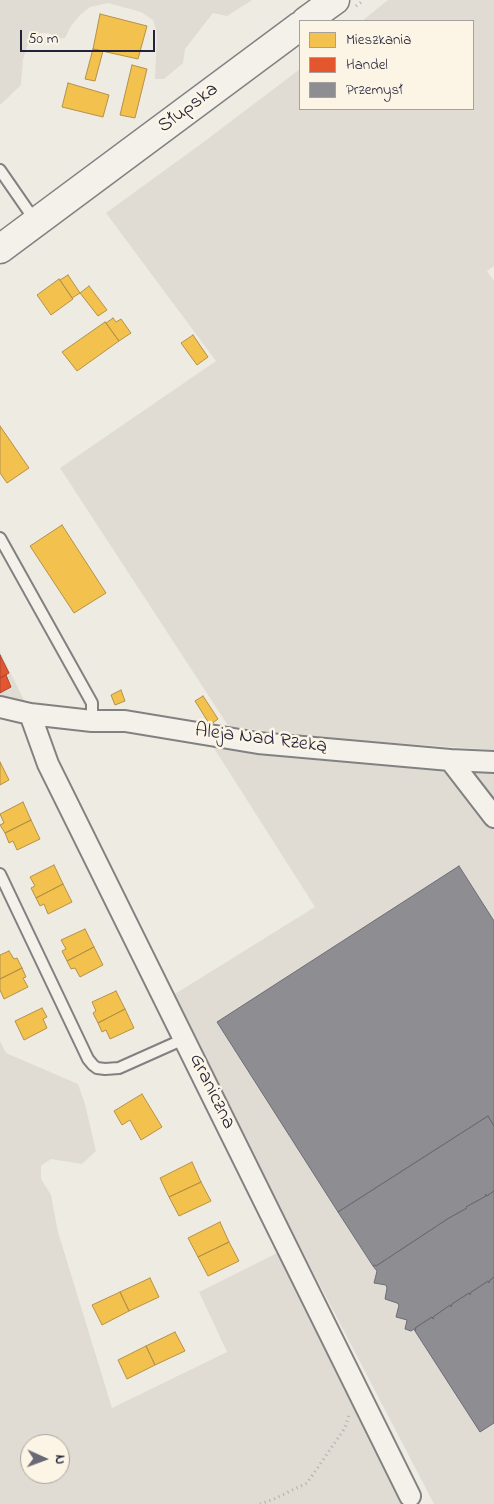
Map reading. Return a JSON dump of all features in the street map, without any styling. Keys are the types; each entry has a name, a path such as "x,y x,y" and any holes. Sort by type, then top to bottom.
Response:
{"main road":[{"path":"307,20 335,0"},
{"name":"Słupska","path":"0,249 299,27"}],"street":[{"path":"0,707 30,714"},
{"name":"Aleja Nad Rzeką","path":"30,714 92,721 125,721 258,743 450,760 494,762"},
{"name":"Graniczna","path":"30,714 48,764 410,1496"},
{"path":"450,760 494,817"}],"lane":[{"path":"0,170 36,222"},
{"path":"0,538 92,703 92,721"},
{"path":"0,874 93,1065 97,1068 105,1069 119,1068 184,1039"}],"path":[{"path":"260,1504 307,1483 345,1428 357,1388"}],"shaded area":[{"path":"0,0 252,0 227,16 213,13 185,49 183,63 164,79 155,79 157,33 153,20 141,12 108,3 90,7 71,26 65,38 57,39 49,33 40,33 28,44 23,59 21,85 0,105"},
{"path":"388,0 494,0 494,266 487,271 494,281 494,750 352,740 229,727 60,468 216,361 106,213 299,70 299,110 474,110 474,20 363,20"},
{"path":"0,652 26,704 0,699"},
{"path":"212,745 301,758 494,771 494,1504 434,1504 170,997 315,907"},
{"path":"0,1041 6,1053 78,1084 85,1104 96,1151 82,1164 51,1159 41,1166 41,1179 51,1195 58,1232 112,1408 227,1352 199,1292 281,1251 409,1504 0,1504"}],"building: Mieszkania":[{"path":"100,14 147,26 138,59 93,49"},
{"path":"93,49 103,51 95,81 85,79"},
{"path":"132,65 147,69 135,118 120,115"},
{"path":"68,83 109,95 103,117 62,107"},
{"path":"68,275 80,293 72,298 60,280"},
{"path":"59,279 73,299 51,315 37,295"},
{"path":"89,286 107,310 98,316 80,293"},
{"path":"113,318 116,322 121,319 131,333 119,341 106,323"},
{"path":"105,322 119,341 77,371 62,352"},
{"path":"193,335 208,357 197,365 181,343"},
{"path":"0,426 29,468 7,483 0,473"},
{"path":"62,525 106,593 74,613 30,546"},
{"path":"121,690 125,701 115,705 111,695"},
{"path":"203,696 218,719 210,725 195,701"},
{"path":"0,762 9,780 0,785"},
{"path":"23,802 31,820 5,833 0,825 4,823 0,814"},
{"path":"31,820 40,839 17,850 13,841 9,843 5,833"},
{"path":"54,865 63,884 36,898 31,888 35,886 30,877"},
{"path":"63,884 72,902 48,914 44,904 40,906 36,898"},
{"path":"85,929 94,947 67,961 62,951 66,949 61,940"},
{"path":"94,947 103,965 80,977 75,968 71,969 67,961"},
{"path":"9,951 14,959 17,958 22,968 0,979 0,955"},
{"path":"22,968 26,977 23,978 28,987 4,999 0,990 0,979"},
{"path":"116,991 125,1009 98,1023 93,1013 96,1011 92,1002"},
{"path":"42,1008 47,1017 43,1019 47,1028 24,1040 15,1021"},
{"path":"125,1009 134,1028 110,1039 106,1030 102,1032 98,1023"},
{"path":"142,1094 162,1127 141,1140 130,1120 122,1125 114,1111"},
{"path":"192,1162 201,1182 169,1197 160,1178"},
{"path":"201,1182 211,1201 179,1216 169,1197"},
{"path":"220,1222 229,1242 198,1257 188,1238"},
{"path":"229,1242 239,1261 208,1276 198,1257"},
{"path":"150,1278 159,1297 129,1311 120,1292"},
{"path":"120,1292 129,1311 102,1325 92,1305"},
{"path":"175,1332 185,1351 155,1365 146,1346"},
{"path":"146,1346 155,1365 127,1379 118,1360"}],"building: Handel":[{"path":"0,655 9,673 0,678"},
{"path":"6,675 11,687 0,693 0,678"}],"building: Przemysł":[{"path":"459,866 494,921 494,1126 488,1116 338,1212 217,1022"},
{"path":"488,1116 494,1126 494,1191 487,1196 486,1194 486,1196 376,1266 373,1266 338,1212"},
{"path":"494,1191 494,1277 489,1283 488,1281 470,1293 470,1295 469,1293 452,1304 451,1307 450,1305 433,1317 433,1319 432,1317 415,1328 415,1331 414,1329 411,1331 405,1329 407,1320 396,1317 399,1305 385,1299 386,1285 374,1283 377,1271 373,1266 376,1266 486,1196 486,1194 487,1196"},
{"path":"494,1277 494,1423 480,1432 415,1331 415,1328 432,1317 433,1319 433,1317 450,1305 451,1307 452,1304 469,1293 470,1295 470,1293 488,1281 489,1283"}]}
